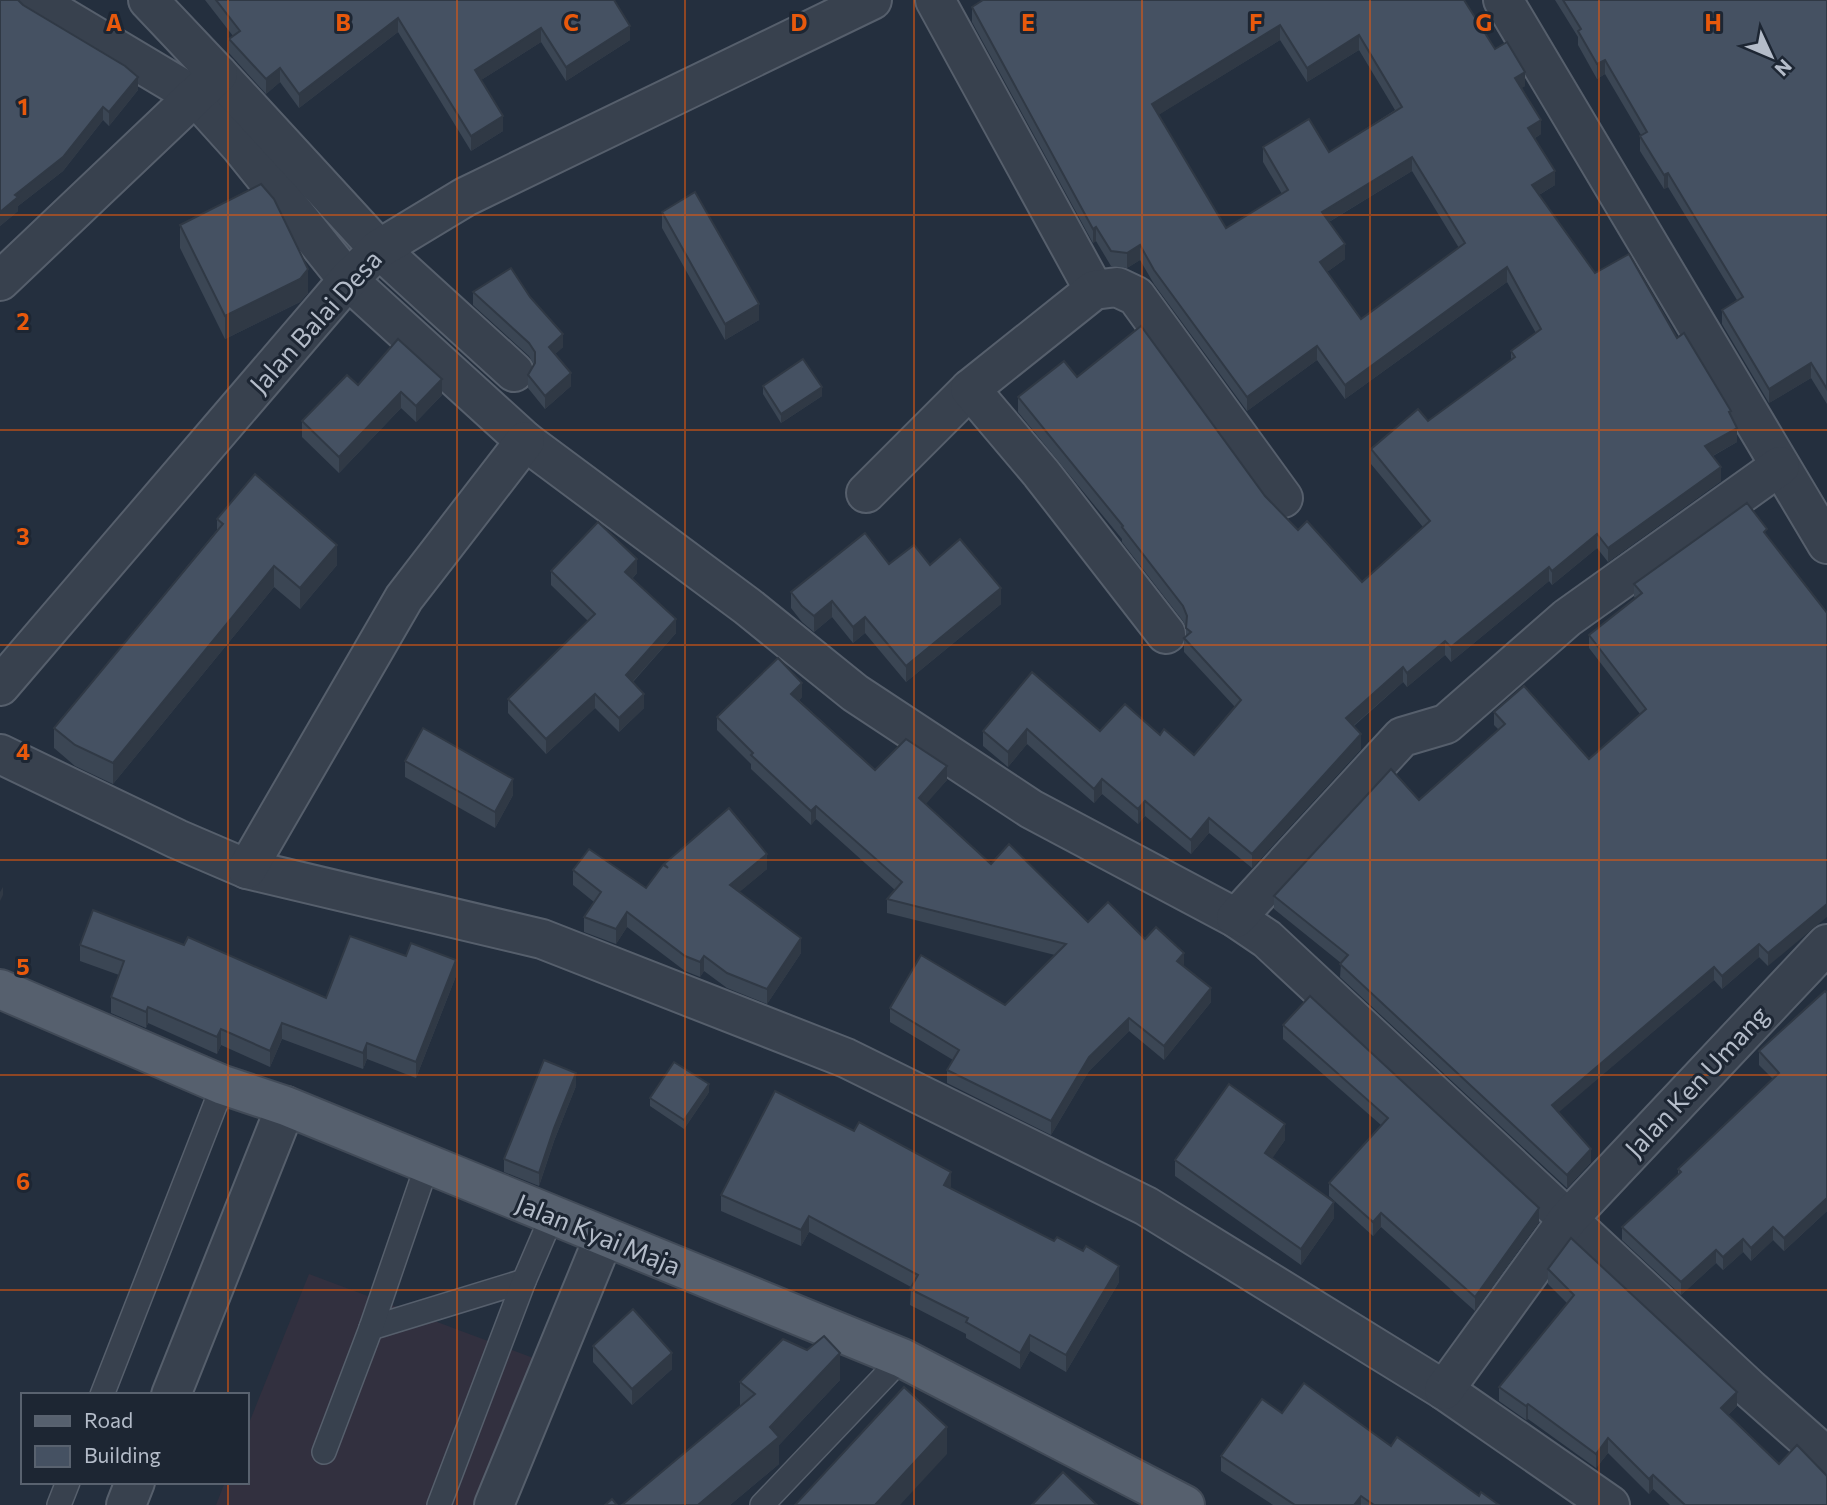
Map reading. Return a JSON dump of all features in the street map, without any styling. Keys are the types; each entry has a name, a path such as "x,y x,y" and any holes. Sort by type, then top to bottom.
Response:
{"main road":[{"name":"Jalan Kyai Maja","path":"0,989 902,1358 1185,1505"}],"street":[{"path":"34,0 206,85 514,372"},
{"path":"148,0 206,85 241,147 348,280 525,441 747,606 866,700 1031,809 1236,918 1267,939 1827,1457"},
{"name":"Jalan Balai Desa","path":"0,686 348,280 379,249 465,197 827,9 872,0"},
{"path":"935,0 1094,290"},
{"path":"1503,0 1827,544"},
{"path":"0,281 206,85"},
{"path":"866,494 970,389 1094,290 1117,287 1136,296 1283,498"},
{"path":"970,389 1041,473 1166,635"},
{"path":"247,869 404,598 525,441"},
{"path":"1236,918 1402,737 1446,724 1567,618 1780,466"},
{"path":"0,754 177,839 247,869 542,939 846,1058 1146,1206 1444,1390 1610,1505"},
{"name":"Jalan Ken Umang","path":"1444,1390 1568,1219 1827,944"},
{"path":"172,1393 257,1096"},
{"path":"494,1505 604,1237"},
{"path":"126,1505 134,1484"}],"lane":[{"path":"103,1393 257,1096"},
{"path":"324,1452 371,1328 427,1165"},
{"path":"439,1505 524,1281 552,1216"},
{"path":"371,1328 524,1281"},
{"path":"762,1505 902,1358"},
{"path":"59,1505 67,1484"}],"shaded area":[{"path":"309,1274 536,1359 477,1505 216,1505 224,1484 248,1484 248,1426"}],"building":[{"path":"0,0 18,0 125,66 138,77 109,112 103,107 63,157 15,195 18,197 0,212"},
{"path":"216,0 614,0 630,26 566,67 541,28 475,70 503,116 471,136 398,18 299,94 280,68 266,79 229,39 240,31"},
{"path":"983,0 1464,0 1495,49 1507,42 1525,72 1515,78 1541,120 1528,128 1555,171 1532,185 1595,273 1629,254 1677,338 1684,333 1731,411 1729,412 1737,428 1705,446 1721,467 1608,548 1597,534 1552,571 1549,567 1451,647 1445,641 1407,673 1403,667 1346,718 1361,734 1252,854 1209,818 1191,840 1145,801 1138,809 1102,779 1094,789 1027,729 1008,752 983,731 1032,672 1100,731 1125,704 1160,735 1164,729 1194,755 1241,700 1184,638 1191,632 1186,628 1187,616 1183,606 1123,526 1018,397 1064,361 1077,377 1141,326 1265,496 1298,530 1307,521 1362,582 1430,521 1371,449 1418,409 1428,421 1515,357 1511,351 1541,329 1507,267 1345,385 1317,346 1247,397 1154,270 1140,245 1127,253 1111,251 1096,227 1093,229 972,7","holes":["1280,25 1307,68 1359,35 1402,107 1329,152 1309,119 1263,147 1288,190 1226,228 1152,104","1412,157 1465,243 1361,319 1320,262 1345,244 1322,212"]},
{"path":"1563,0 1827,0 1827,389 1811,363 1769,389 1722,310 1743,297 1668,173 1664,175 1640,136 1647,132 1605,60 1597,64 1578,31 1581,29"},
{"path":"261,184 274,199 308,269 300,279 225,316 180,225"},
{"path":"695,192 759,304 725,324 662,212"},
{"path":"511,268 530,297 563,334 549,347 571,373 545,396 528,375 535,363 535,352 529,343 473,292"},
{"path":"398,339 442,379 416,406 401,392 339,457 302,421 347,375 358,385"},
{"path":"803,359 822,387 781,414 763,386"},
{"path":"255,474 337,545 300,588 274,566 113,763 75,745 54,728 223,524 217,519"},
{"path":"1747,503 1767,529 1764,532 1827,613 1827,904 1768,953 1759,944 1722,976 1714,967 1552,1105 1591,1149 1567,1175 1340,964 1348,955 1274,896 1391,769 1419,800 1505,724 1494,712 1524,686 1589,759 1646,709 1589,635 1642,593 1634,584"},
{"path":"598,522 637,559 625,572 676,619 626,675 644,694 619,718 595,694 546,739 508,699 595,614 551,571"},
{"path":"865,533 889,564 914,545 930,565 960,539 1001,588 906,666 865,617 853,627 832,601 814,616 791,592"},
{"path":"778,658 802,683 791,694 875,770 906,739 947,766 919,798 991,864 1009,844 1088,922 1108,902 1145,939 1156,927 1184,953 1177,961 1211,988 1164,1046 1129,1018 1089,1057 1051,1121 947,1070 959,1050 890,1008 921,955 1005,1005 1066,944 887,899 902,882 816,806 811,811 751,755 753,753 717,717"},
{"path":"423,728 513,779 495,812 405,761"},
{"path":"729,808 767,854 730,885 801,938 767,989 727,973 704,956 700,962 685,956 627,912 616,929 584,917 601,892 573,870 589,849 646,888 663,865 668,868 664,864"},
{"path":"93,910 184,945 188,937 326,998 350,936 406,956 411,943 456,960 416,1062 367,1043 363,1053 282,1023 270,1051 221,1029 217,1037 148,1007 146,1012 111,997 124,961 80,945"},
{"path":"1825,991 1827,1198 1784,1238 1773,1227 1751,1248 1743,1239 1723,1257 1716,1250 1681,1282 1622,1227 1681,1172 1678,1169 1779,1073 1759,1051"},
{"path":"1310,996 1539,1208 1475,1297 1381,1213 1373,1222 1329,1183 1388,1118 1283,1025"},
{"path":"544,1060 576,1073 539,1173 504,1159"},
{"path":"674,1062 709,1084 684,1120 650,1098"},
{"path":"1229,1084 1285,1124 1265,1153 1334,1202 1301,1249 1175,1160"},
{"path":"775,1091 854,1131 859,1122 951,1172 944,1185 1054,1241 1057,1237 1083,1251 1086,1246 1119,1266 1066,1355 1030,1335 1020,1353 966,1322 968,1318 910,1289 918,1275 809,1216 801,1230 721,1195"},
{"path":"1571,1238 1737,1392 1721,1408 1779,1464 1797,1445 1827,1476 1827,1505 1685,1505 1653,1475 1649,1479 1608,1438 1596,1454 1528,1404 1526,1406 1499,1387 1574,1295 1548,1269"},
{"path":"633,1309 672,1353 632,1389 593,1346"},
{"path":"824,1336 840,1353 770,1427 779,1437 698,1505 622,1505 755,1394 740,1382 783,1339 807,1350"},
{"path":"1304,1383 1391,1446 1397,1437 1479,1496 1481,1492 1499,1505 1374,1505 1361,1496 1354,1505 1295,1505 1221,1456 1262,1399 1282,1413"},
{"path":"904,1387 947,1427 875,1505 795,1505"},
{"path":"1063,1472 1097,1505 1032,1505"},
{"path":"612,1499 617,1505 605,1505"}]}
